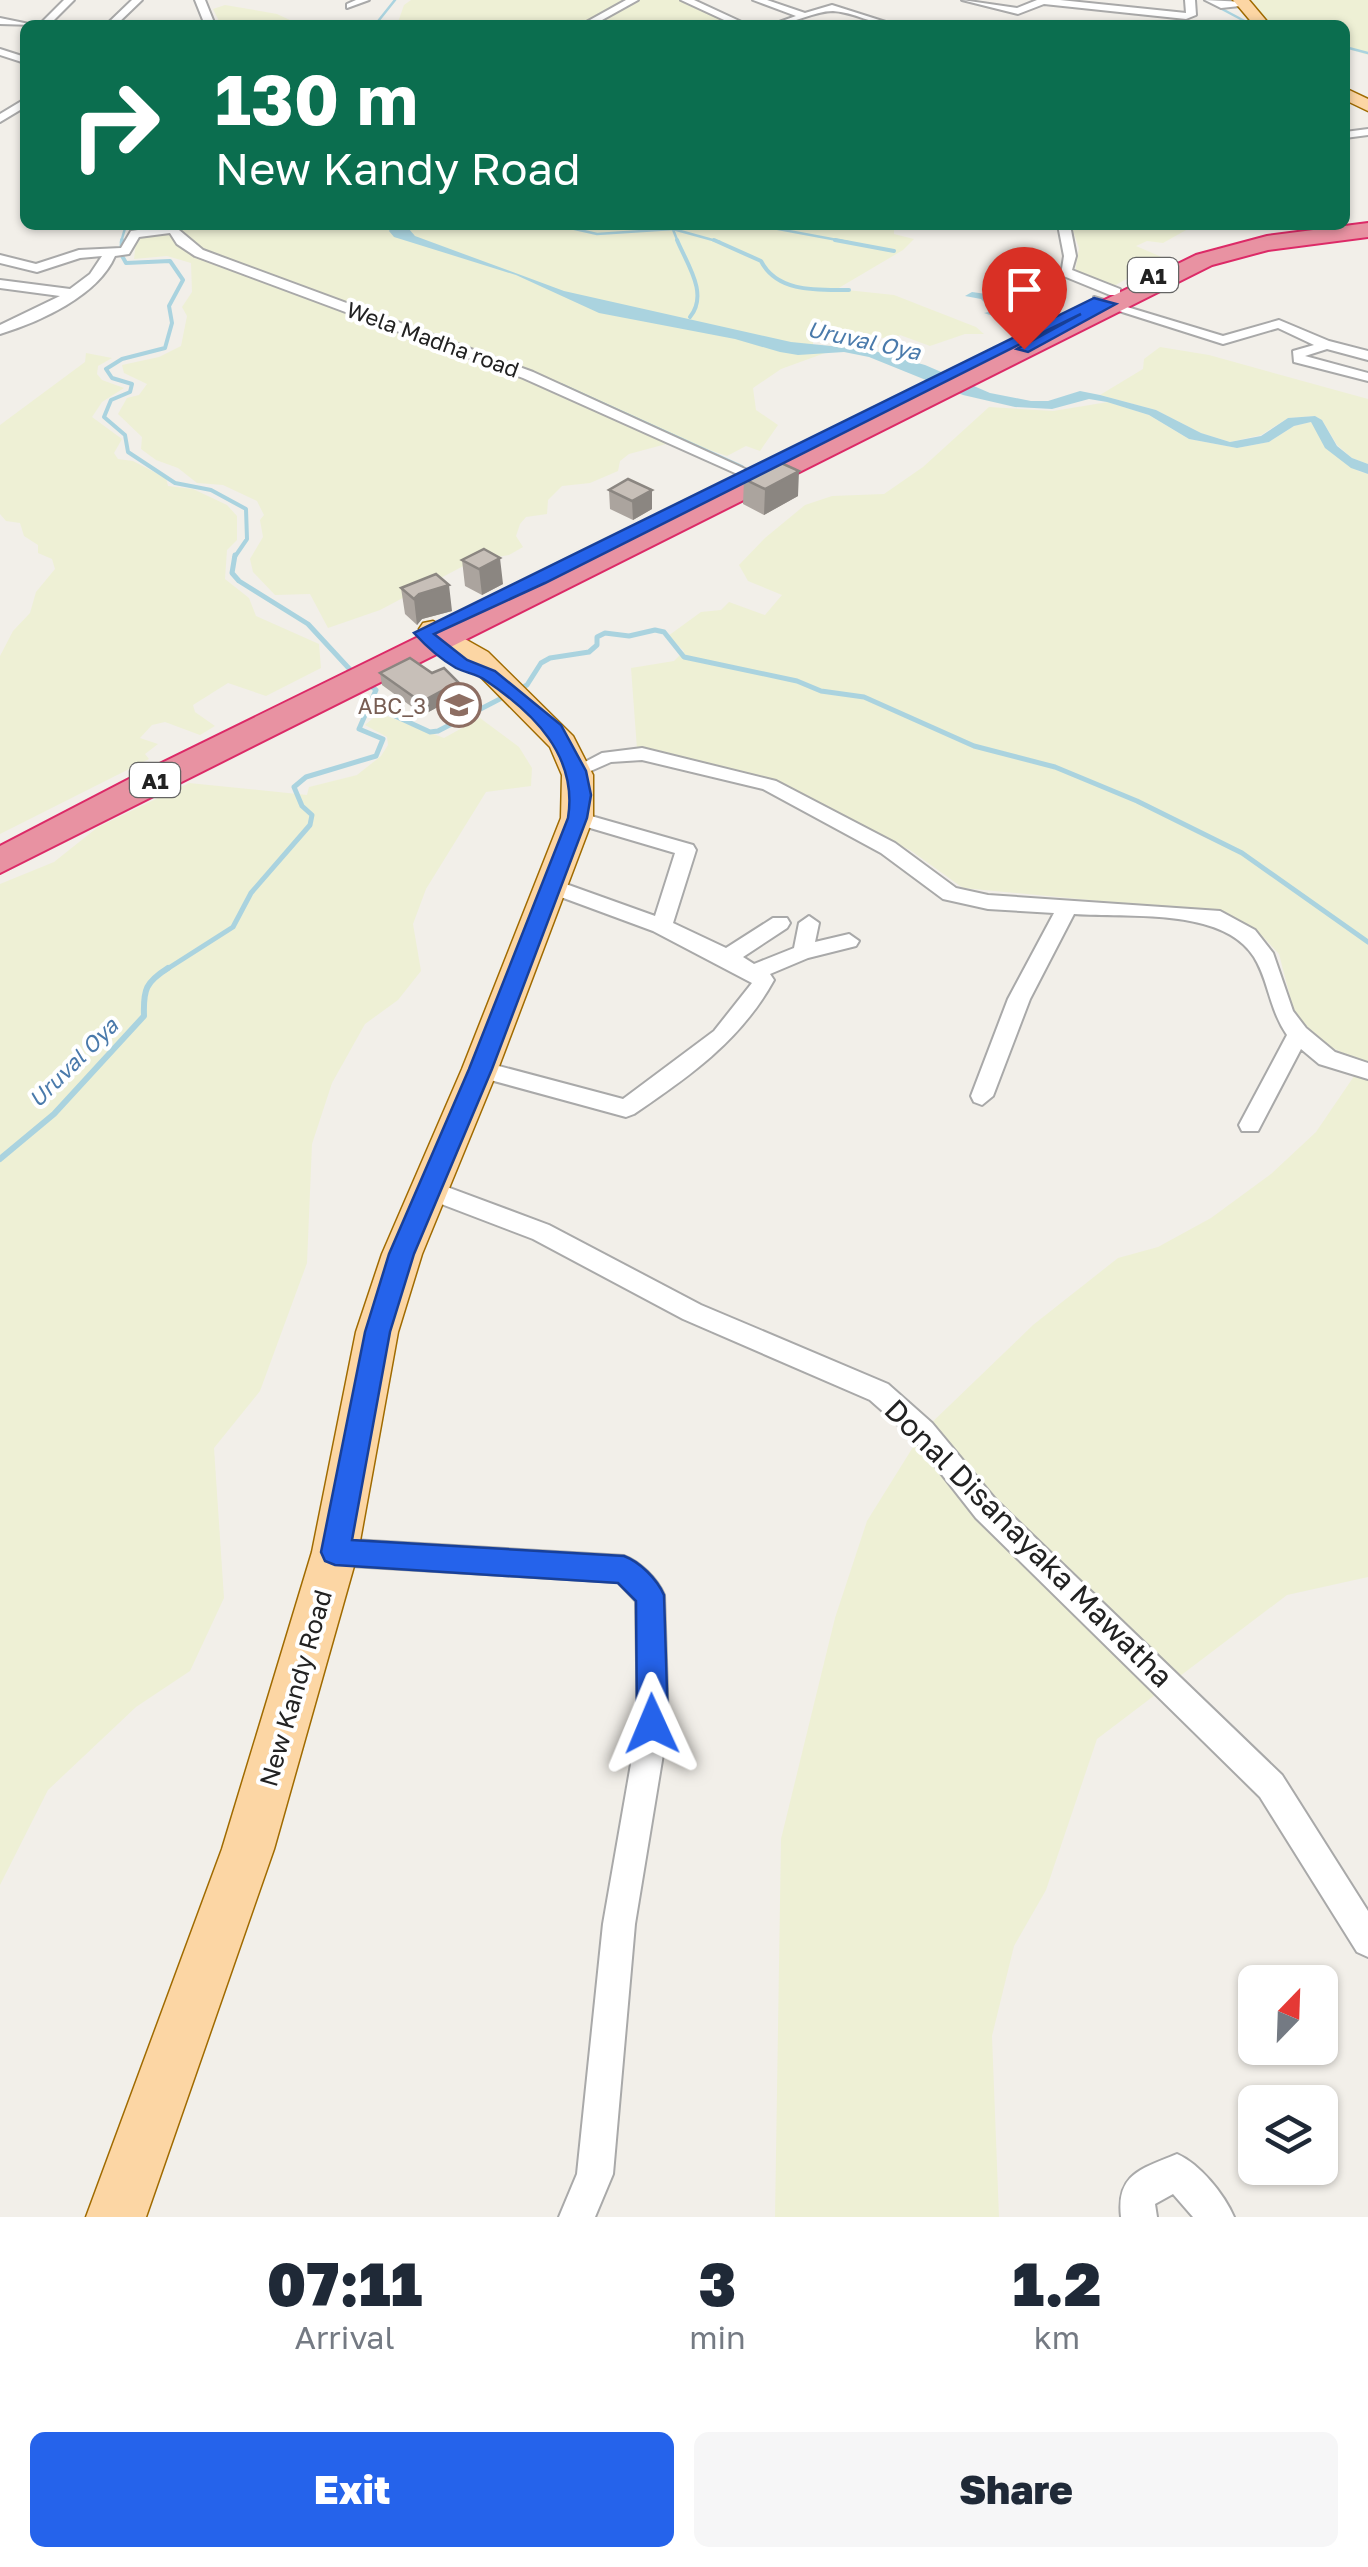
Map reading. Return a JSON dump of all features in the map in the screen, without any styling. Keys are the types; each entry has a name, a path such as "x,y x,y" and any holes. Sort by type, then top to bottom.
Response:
{"highway":[{"name":"A1","path":"415,646 495,614 807,450 948,383 1108,299 1232,250 1345,230"},
{"name":"A1","path":"0,846 415,646 749,474 807,450"},
{"name":"A1","path":"0,861 306,698"}],"main road":[{"path":"488,675 471,640 495,614"},
{"path":"415,646 488,675"},
{"name":"New Kandy Road","path":"116,2217 248,1848 335,1552 378,1332 402,1254 480,1069 578,818 581,795 576,771 555,729 488,675 415,646"}],"street":[{"path":"49,20 69,0"},
{"path":"116,20 137,0"},
{"path":"350,6 364,0"},
{"path":"595,20 633,0"},
{"path":"686,0 732,20"},
{"path":"758,0 804,16"},
{"path":"967,0 1018,11"},
{"path":"1006,18 1039,1 1186,16 1191,15 1190,0"},
{"path":"1210,0 1221,5 1244,2"},
{"path":"792,20 832,8 873,20"},
{"path":"0,49 12,42"},
{"name":"Wela Madha road","path":"120,251 134,234 165,230"},
{"name":"Wela Madha road","path":"174,230 181,241 200,252 528,375 749,474"},
{"path":"1065,230 1070,256 1066,272 1108,299 1206,338 1240,338 1279,324 1326,345 1350,348 1368,356"},
{"path":"0,259 37,268 79,254 120,251"},
{"path":"0,331 61,301 97,276 110,253 120,251"},
{"path":"0,284 69,293"},
{"path":"0,331 10,337 0,347"},
{"path":"1326,345 1298,354 1299,359 1368,377"},
{"path":"576,771 608,757 642,754 770,785 888,848 950,894 988,902 1213,916 1248,935 1266,958 1283,1013 1298,1034 1326,1058 1365,1074"},
{"path":"578,818 686,850 662,926"},
{"path":"480,1069 626,1108 694,1063 755,999 764,980 728,957 662,926 550,885"},
{"path":"982,1096 1008,1020 1038,956 1068,907"},
{"path":"728,957 780,923"},
{"path":"803,952 808,924"},
{"path":"753,973 803,952 849,940"},
{"path":"1250,1126 1298,1034"},
{"name":"Donal Disanayaka Mawatha","path":"431,1190 541,1232 692,1312 879,1392 923,1431 986,1509 1271,1786 1368,1941"},
{"path":"335,1552 624,1570 650,1595 652,1724 619,1924 595,2174 577,2217"},
{"path":"1139,2217 1136,2195 1177,2172 1216,2217"}],"green space":[{"path":"411,0 686,0 732,20 399,20 404,5"},
{"path":"1368,0 1368,55 1350,50 1350,20 1262,20 1248,2"},
{"path":"225,5 290,20 218,20 213,9"},
{"path":"137,230 894,230 894,234 914,239 903,250 837,289 894,295 976,327 984,334 965,334 930,346 900,335 894,340 863,334 813,337 813,351 825,353 781,369 753,388 756,410 778,425 760,451 746,446 727,456 681,440 629,454 620,461 618,471 590,483 562,486 548,500 547,514 526,517 516,536 523,547 509,555 471,562 380,610 328,628 310,594 275,595 253,572 250,559 263,537 260,520 264,515 257,501 223,485 197,483 178,468 156,460 141,449 142,437 118,414 127,398 139,395 147,384 124,373 122,365 159,357 181,346 187,316 182,307 192,292 191,263 167,256 134,259"},
{"path":"1073,230 1186,230 1163,243 1147,241 1136,246 1164,258 1112,287 1075,272 1079,248"},
{"path":"1160,347 1209,355 1368,399 1368,464 1352,458 1337,445 1322,420 1315,416 1288,418 1261,435 1230,442 1201,433 1156,410 1100,395 1143,369 1144,359"},
{"path":"86,353 112,358 98,366 97,374 102,380 124,388 102,402 92,417 122,439 114,453 118,459 133,461 166,478 168,486 193,489 227,505 237,516 237,540 227,550 225,579 249,598 256,616 319,644 321,668 266,696 228,683 193,705 195,712 215,726 200,735 165,722 152,725 140,738 158,744 145,754 149,759 0,834 0,656 13,631 30,613 36,592 55,569 52,559 38,553 38,545 24,536 20,523 6,521 0,514 0,425 85,362"},
{"path":"1108,402 1149,415 1189,439 1237,448 1269,442 1294,426 1311,422 1358,471 1368,474 1368,1577 1287,1595 1097,1739 1046,1890 1014,1946 992,2036 999,2217 775,2217 781,1839 835,1618 867,1521 923,1431 1033,1325 1118,1258 1158,1247 1211,1218 1271,1174 1316,1132 1363,1063 1331,1047 1295,1016 1279,954 1264,938 1226,913 963,888 910,850 857,831 793,789 680,756 637,749 631,668 674,661 684,651 668,636 701,612 721,610 729,602 765,615 782,595 748,581 739,565 805,505 832,496 884,494 923,467 989,407 1053,411"},
{"path":"379,713 444,738 480,718 519,747 532,768 531,786 486,792 426,889 413,924 421,971 398,1000 365,1024 332,1083 312,1144 307,1263 260,1391 214,1448 224,1598 190,1671 136,1707 48,1790 0,1885 0,884 54,862 98,827 189,783 307,795 309,787 357,775 381,756 388,745 387,737 365,725"}],"water":[{"path":"410,230 415,236 564,291 791,342 871,350 925,365 990,393 1031,401 1048,401 1080,391 1100,395 1156,410 1201,433 1230,442 1261,436 1288,418 1315,416 1322,420 1337,446 1368,464 1368,474 1351,468 1325,448 1311,422 1294,426 1269,442 1237,448 1189,439 1149,415 1107,402 1089,399 1052,409 1015,407 963,395 869,357 844,352 798,355 599,313 516,275 394,237 389,231"},
{"path":"972,292 1014,298 1051,311 1038,315 1044,323 1031,329 984,313 993,311 981,299 965,296"}],"building":[{"path":"779,462 799,471 765,489 744,479"},
{"path":"628,479 652,490 632,501 609,490"},
{"path":"484,549 500,558 479,569 462,560"},
{"path":"436,574 449,585 414,599 401,588"},
{"path":"410,658 432,673 444,668 458,682 421,702 380,673"}],"waterway":[{"name":"Uruval Oya","path":"379,20 395,0"},
{"name":"Uruval Oya","path":"1205,0 1243,20"},
{"name":"Uruval Oya","path":"1350,48 1368,53"},
{"name":"Uruval Oya","path":"121,242 125,230"},
{"path":"579,230 597,234 658,230"},
{"path":"673,230 678,242"},
{"path":"677,230 716,241"},
{"path":"784,230 848,242"},
{"name":"Uruval Oya","path":"122,240 121,254 126,263 170,261 183,280 169,306 172,323 165,348 122,359 106,369 112,378 132,384 130,392 111,400 104,417 125,435 128,452 175,483 211,490 246,509 247,539 235,557"},
{"path":"677,240 697,289 690,317"},
{"path":"835,240 894,251"},
{"path":"716,241 720,242"},
{"path":"716,241 761,261 777,279 788,284 849,290"},
{"path":"561,385 742,467"},
{"name":"Uruval Oya","path":"235,557 232,573 239,581 308,624 356,676"},
{"path":"370,704 430,732 438,731 527,685 541,663 550,658 589,652 597,645 597,637 605,633 629,636 655,630 664,632 684,657 797,681 821,691 864,697 974,746 1055,767 1137,801 1242,853 1368,942"},
{"name":"Uruval Oya","path":"367,683 376,690 370,704"},
{"name":"Uruval Oya","path":"165,971 233,927 251,893 310,825 312,815 302,806 294,787 306,777 376,756 383,739 359,729 370,704"},
{"name":"Uruval Oya","path":"165,971 168,968"},
{"name":"Uruval Oya","path":"0,1159 54,1114 144,1016 147,987 165,971"}],"place":[{"name":"ABC_3","path":"459,705"}],"route":[{"path":"652,1724 650,1595 624,1570 335,1552 378,1332 402,1254 480,1069 578,818 581,795 576,771 555,729 489,674 461,664 423,633 539,580 1099,300 1109,304 1024,349"}]}
